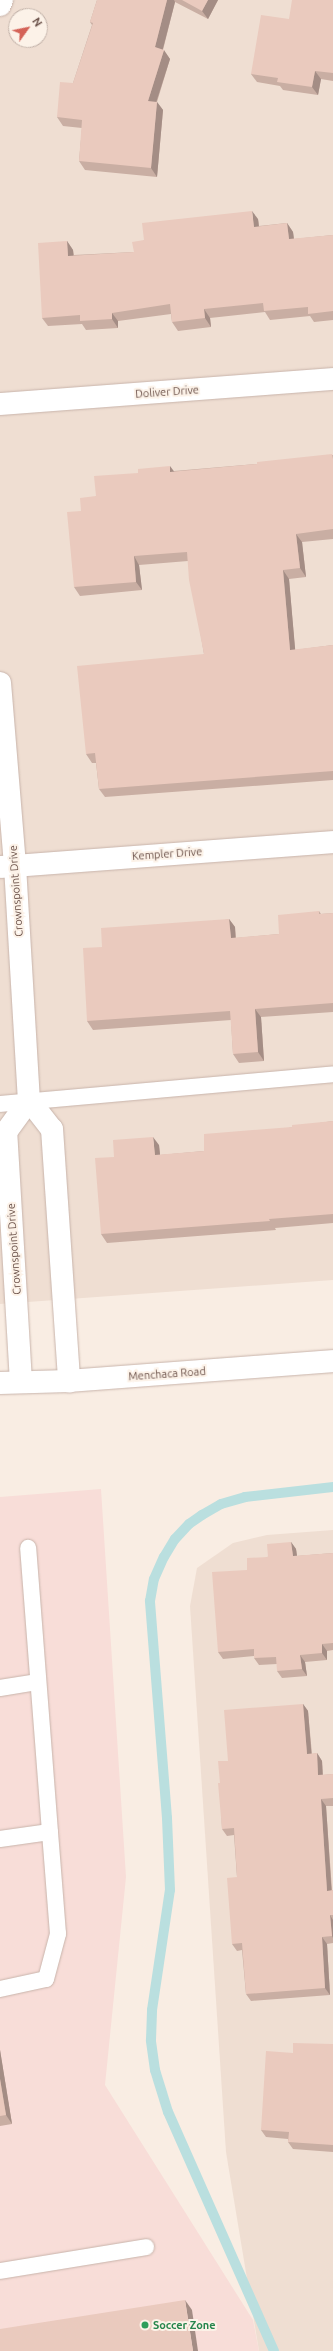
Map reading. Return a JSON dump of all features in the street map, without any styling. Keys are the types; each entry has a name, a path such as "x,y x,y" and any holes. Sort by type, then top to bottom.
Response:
{"street":[{"path":"0,5 2,0"},
{"name":"Doliver Drive","path":"0,404 333,379"},
{"name":"Crownspoint Drive","path":"0,683 7,867 30,1100 6,1132 10,1383"},
{"name":"Kempler Drive","path":"7,867 333,842"},
{"path":"30,1100 52,1129 70,1381"},
{"name":"Menchaca Road","path":"10,1383 70,1381 333,1361"}],"lane":[{"path":"0,1104 30,1100 333,1074"},
{"path":"0,1989 46,1979 58,1934 37,1682 28,1548"},
{"path":"0,1688 37,1682"},
{"path":"0,1840 50,1832"},
{"path":"0,2271 146,2247"}],"shaded area":[{"path":"0,0 333,0 333,1280 0,1304"},
{"path":"101,1489 126,1877 105,2085 253,2320 259,2351 0,2351 0,1497"},
{"path":"333,1530 333,2351 259,2351 226,2152 190,1606 197,1568 233,1543 267,1535"}],"building":[{"path":"97,0 167,0 155,47 164,50 148,101 157,102 151,168 79,161 82,120 57,117 60,82 73,83 93,23 90,22"},
{"path":"182,0 208,0 202,11"},
{"path":"292,0 333,0 333,73 315,71 312,87 277,82 278,78 251,74 261,15 289,19"},
{"path":"252,211 254,227 287,223 289,239 333,235 333,311 308,314 308,307 264,311 263,303 204,309 205,318 172,322 170,304 112,313 112,319 80,321 80,315 42,318 38,243 67,241 68,256 134,252 132,242 144,240 142,223"},
{"path":"332,454 333,529 296,534 300,568 283,570 290,650 333,645 333,771 99,789 95,753 86,754 77,666 204,654 189,580 187,552 134,556 136,582 74,587 67,512 81,511 80,498 96,496 94,476 138,473 138,469 170,466 170,472 257,464 257,462"},
{"path":"319,911 319,914 333,913 333,1003 255,1009 258,1052 233,1054 230,1011 87,1021 83,948 102,947 101,928 229,919 231,938 279,934 278,915"},
{"path":"333,1121 333,1214 269,1219 270,1221 101,1234 95,1158 114,1157 113,1140 153,1137 155,1155 204,1151 204,1134 292,1127 292,1125"},
{"path":"291,1542 293,1556 333,1553 333,1643 322,1644 322,1653 300,1655 302,1669 277,1671 276,1657 254,1658 254,1649 218,1652 212,1572 247,1570 247,1558 268,1557 267,1544"},
{"path":"303,1704 307,1754 317,1753 318,1775 333,1774 333,1798 321,1799 327,1891 333,1890 333,1915 330,1915 332,1936 322,1937 325,1988 246,1994 242,1943 232,1944 227,1878 237,1877 234,1828 222,1829 218,1783 220,1783 218,1761 228,1761 224,1710"},
{"path":"293,2043 333,2044 333,2145 288,2142 289,2132 261,2130 266,2051 293,2053"},
{"path":"0,2079 6,2115 0,2116"},
{"name":"Soccer Zone","path":"185,2300 193,2351 0,2351 0,2329"}],"waterway":[{"path":"274,2351 168,2112 155,2070 151,2040 152,2010 170,1890 167,1818 150,1601 154,1579 164,1557 175,1539 189,1524 202,1515 221,1504 245,1497 333,1487"}],"place":[{"name":"Soccer Zone","path":"145,2325"}]}
